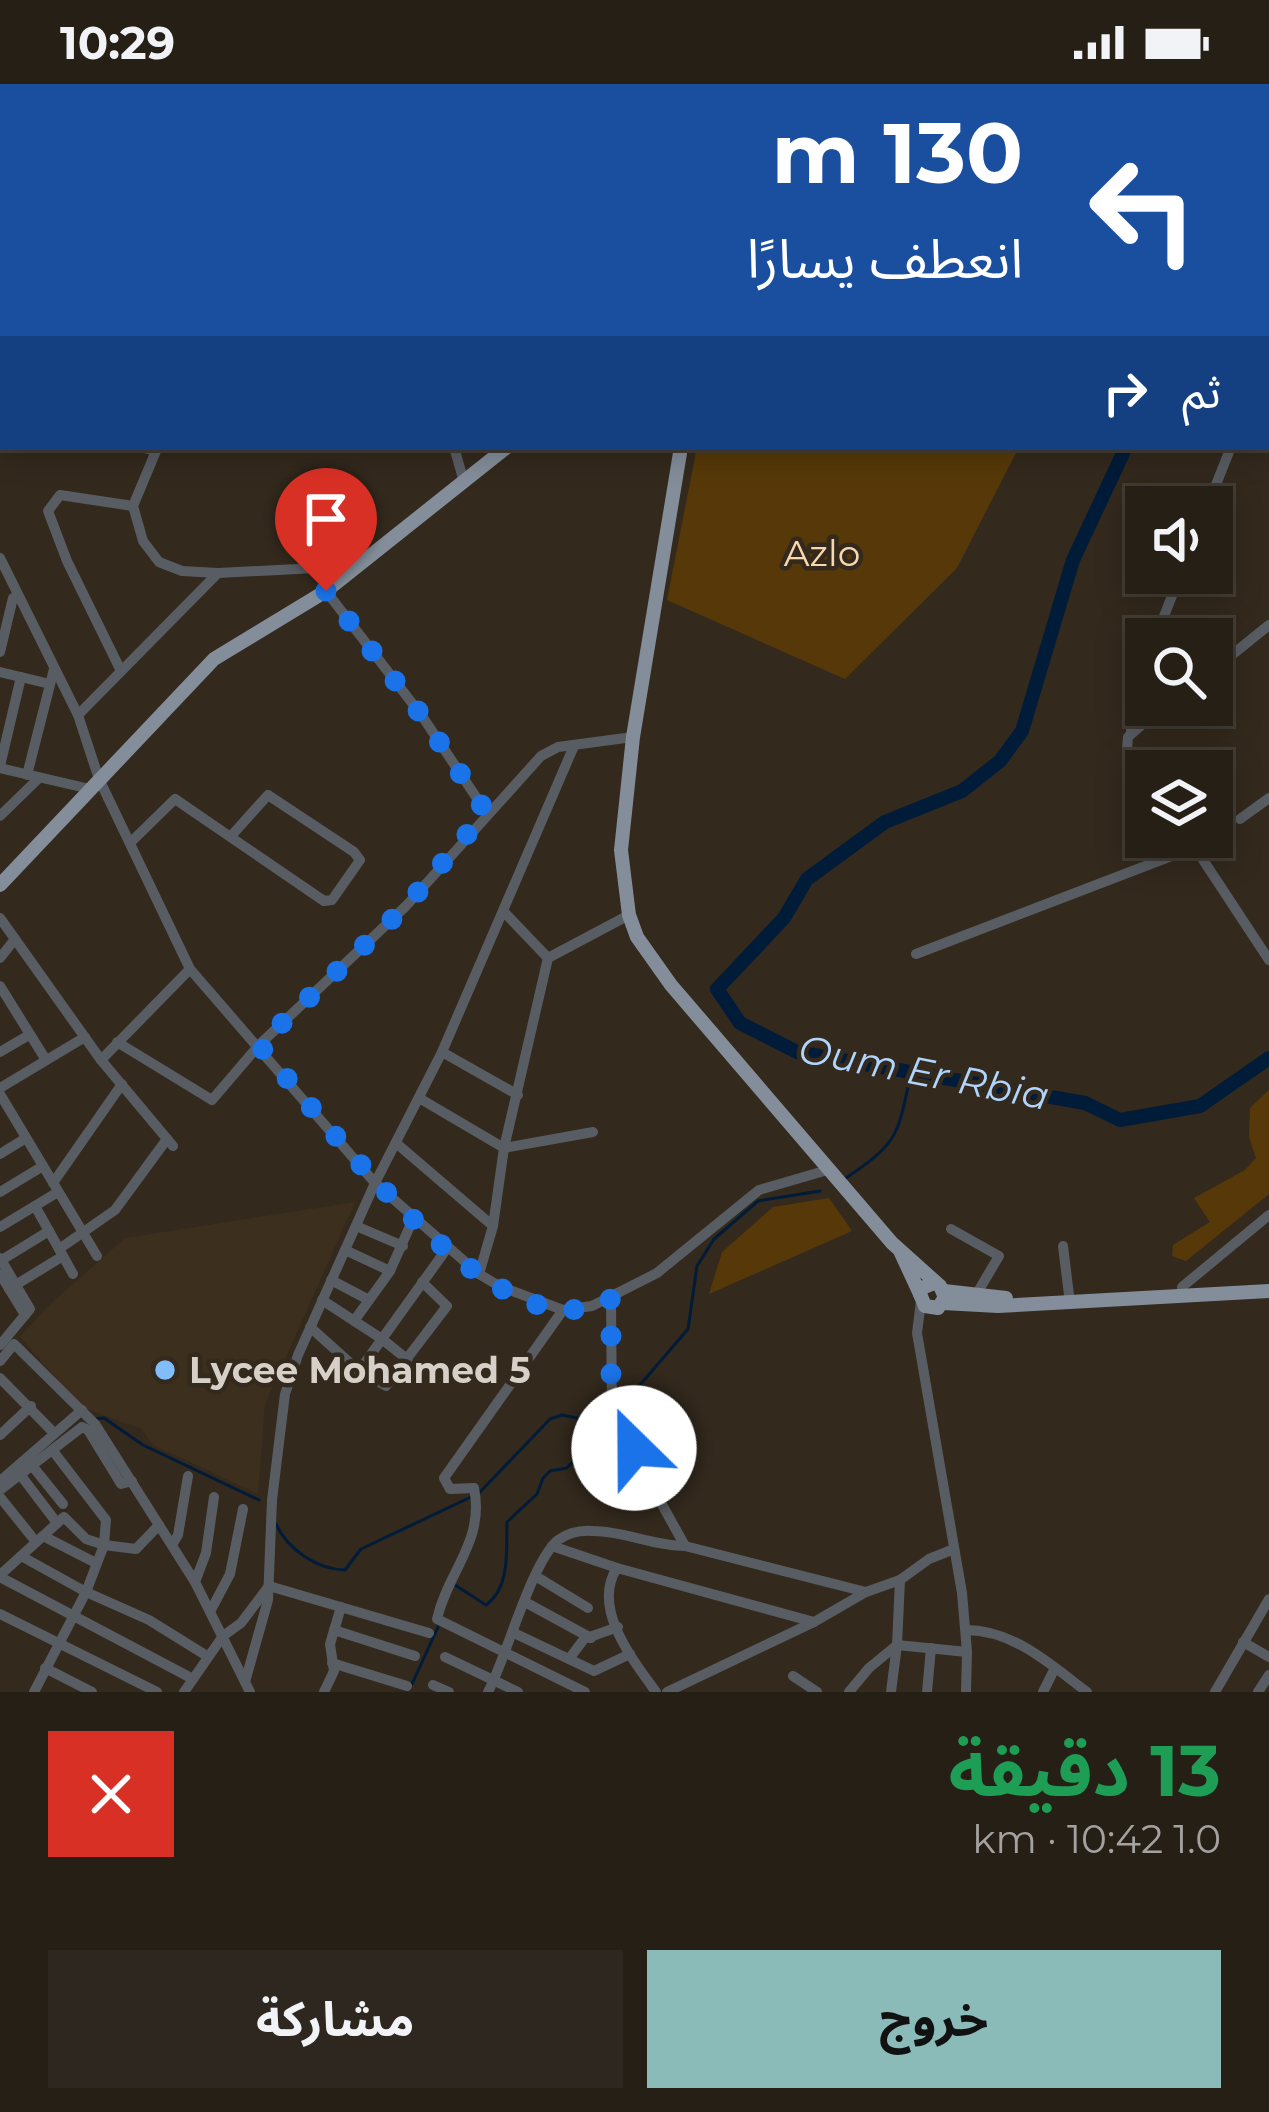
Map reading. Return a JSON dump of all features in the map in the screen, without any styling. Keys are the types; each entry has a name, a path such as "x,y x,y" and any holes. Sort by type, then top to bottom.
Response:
{"main road":[{"path":"0,886 214,658 326,591 503,450"},
{"path":"681,450 633,737 621,850 629,915 637,937 671,985 940,1296 1149,1294"},
{"path":"901,1253 921,1298"},
{"path":"921,1298 928,1284 940,1296 984,1306 1269,1287"}],"street":[{"path":"157,450 133,506 143,542 159,562 182,572 218,573 356,566"},
{"path":"455,450 464,482"},
{"path":"1215,486 1230,450"},
{"path":"121,671 48,512 60,495 133,506"},
{"path":"0,558 15,597 78,715 95,784 132,842 190,969 376,1183 479,1274 563,1310 611,1299 671,1263 759,1190 832,1169"},
{"path":"78,715 218,573"},
{"path":"326,591 422,716 486,812"},
{"path":"0,605 15,597"},
{"path":"0,652 15,597"},
{"path":"1233,654 1269,625"},
{"path":"0,816 33,776 54,669"},
{"path":"0,672 50,684"},
{"path":"21,677 0,767 95,784"},
{"path":"1127,750 1132,726"},
{"path":"1131,730 1136,726"},
{"path":"117,1042 212,1100 259,1045 406,906 486,812 542,756 558,747 633,737"},
{"path":"248,1687 269,1586 271,1506 285,1394 331,1280 505,913 574,746"},
{"path":"132,842 175,799 327,902 360,860 268,795 232,835"},
{"path":"1240,819 1269,797"},
{"path":"916,955 1152,858"},
{"path":"1202,858 1269,960"},
{"path":"505,913 548,958"},
{"path":"479,1274 548,958 629,915"},
{"path":"0,918 101,1060 170,1143 115,1210 13,1287"},
{"path":"0,958 15,939"},
{"path":"101,1060 190,969"},
{"path":"0,986 46,1060"},
{"path":"0,1017 14,1009"},
{"path":"0,1052 28,1035"},
{"path":"85,1037 0,1091 97,1256"},
{"path":"442,1052 518,1095"},
{"path":"0,1227 55,1187 122,1084"},
{"path":"418,1098 504,1148 592,1132"},
{"path":"0,1154 26,1138"},
{"path":"395,1143 493,1226"},
{"path":"0,1192 43,1166"},
{"path":"34,1206 73,1274"},
{"path":"1182,1291 1269,1215"},
{"path":"354,1321 390,1271 414,1217"},
{"path":"356,1226 403,1246"},
{"path":"951,1229 999,1256 976,1295"},
{"path":"0,1345 5,1331 25,1316 0,1260 49,1231"},
{"path":"1063,1246 1070,1295"},
{"path":"359,1371 448,1247"},
{"path":"345,1250 390,1271"},
{"path":"0,1274 13,1287"},
{"path":"331,1280 369,1300"},
{"path":"310,1327 359,1371 386,1386 447,1306 422,1282"},
{"path":"917,1334 940,1296"},
{"path":"921,1298 917,1334 966,1630 965,1692"},
{"path":"611,1299 612,1414 685,1546"},
{"path":"322,1300 408,1360"},
{"path":"563,1310 444,1478 450,1489 476,1496 470,1549 448,1589 441,1623 582,1690 590,1669"},
{"path":"0,1361 14,1344 88,1416 195,1582 248,1687"},
{"path":"0,1378 54,1433"},
{"path":"2,1429 31,1406"},
{"path":"1,1484 54,1433 88,1416"},
{"path":"1,1484 22,1477 82,1427 121,1484 132,1481"},
{"path":"34,1692 86,1592 104,1545 106,1520 53,1450"},
{"path":"34,1468 63,1504"},
{"path":"172,1545 188,1476"},
{"path":"22,1477 57,1523"},
{"path":"1,1484 40,1539 96,1563"},
{"path":"195,1582 203,1566 214,1497"},
{"path":"211,1610 230,1574 243,1509"},
{"path":"159,1525 136,1549 104,1545 80,1534 66,1516 0,1576 193,1679"},
{"path":"491,1686 537,1577 552,1546 563,1536 600,1531 655,1545 685,1546 866,1592"},
{"path":"552,1546 814,1622"},
{"path":"670,1692 954,1550"},
{"path":"21,1556 149,1620 207,1656"},
{"path":"616,1568 608,1599 629,1654 656,1692"},
{"path":"537,1577 588,1608"},
{"path":"891,1692 899,1580"},
{"path":"269,1586 429,1634"},
{"path":"184,1692 223,1636 241,1623 269,1586"},
{"path":"562,1621 608,1599"},
{"path":"1219,1691 1269,1599"},
{"path":"525,1602 591,1637"},
{"path":"324,1692 334,1671 334,1630 341,1607"},
{"path":"0,1613 157,1692"},
{"path":"569,1659 580,1643 618,1627"},
{"path":"334,1630 416,1656"},
{"path":"966,1630 1004,1636 1088,1692"},
{"path":"514,1633 590,1669 605,1669 629,1654"},
{"path":"1243,1642 1269,1658"},
{"path":"849,1692 868,1667 897,1645 968,1652"},
{"path":"927,1692 931,1648"},
{"path":"445,1658 491,1686 518,1692"},
{"path":"332,1664 407,1686"},
{"path":"45,1668 92,1692"},
{"path":"1043,1692 1055,1668"},
{"path":"1258,1692 1269,1675"},
{"path":"793,1676 817,1692"},
{"path":"433,1685 449,1692"}],"shaded area":[{"name":"Lycee Mohamed 5","path":"355,1202 265,1404 258,1494 153,1445 142,1429 81,1407 20,1337 125,1238"}],"green space":[{"name":"Azlo","path":"696,450 1017,450 957,568 845,679 667,600"},
{"path":"1269,1090 1269,1194 1186,1261 1172,1256 1173,1245 1210,1222 1194,1198 1245,1170 1256,1158 1249,1137 1250,1108"},
{"path":"829,1198 852,1231 709,1294 722,1252 773,1207"}],"waterway":[{"name":"Oum Er Rbia","path":"1125,450 1073,560 1022,731 1000,761 962,791 885,822 807,879 784,918 717,989 740,1023 797,1052 1085,1103 1120,1120 1200,1106 1269,1058"},
{"path":"846,1178 894,1135 911,1072"},
{"path":"615,1414 688,1329 697,1266 714,1239 758,1201 820,1191"},
{"path":"455,1585 486,1605 494,1597 506,1567 507,1522 537,1494 550,1471 567,1468 601,1432 602,1423 562,1415 550,1419 480,1492"},
{"path":"94,1419 104,1418 143,1445 259,1500"},
{"path":"276,1524 304,1556 345,1570 361,1549 471,1497"},
{"path":"412,1684 438,1627"}],"place":[{"name":"Lycee Mohamed 5","path":"165,1370"}],"route":[{"path":"326,591 422,716 486,812 406,906 259,1045 376,1183 479,1274 563,1310 611,1299 611,1410 634,1448"}]}
